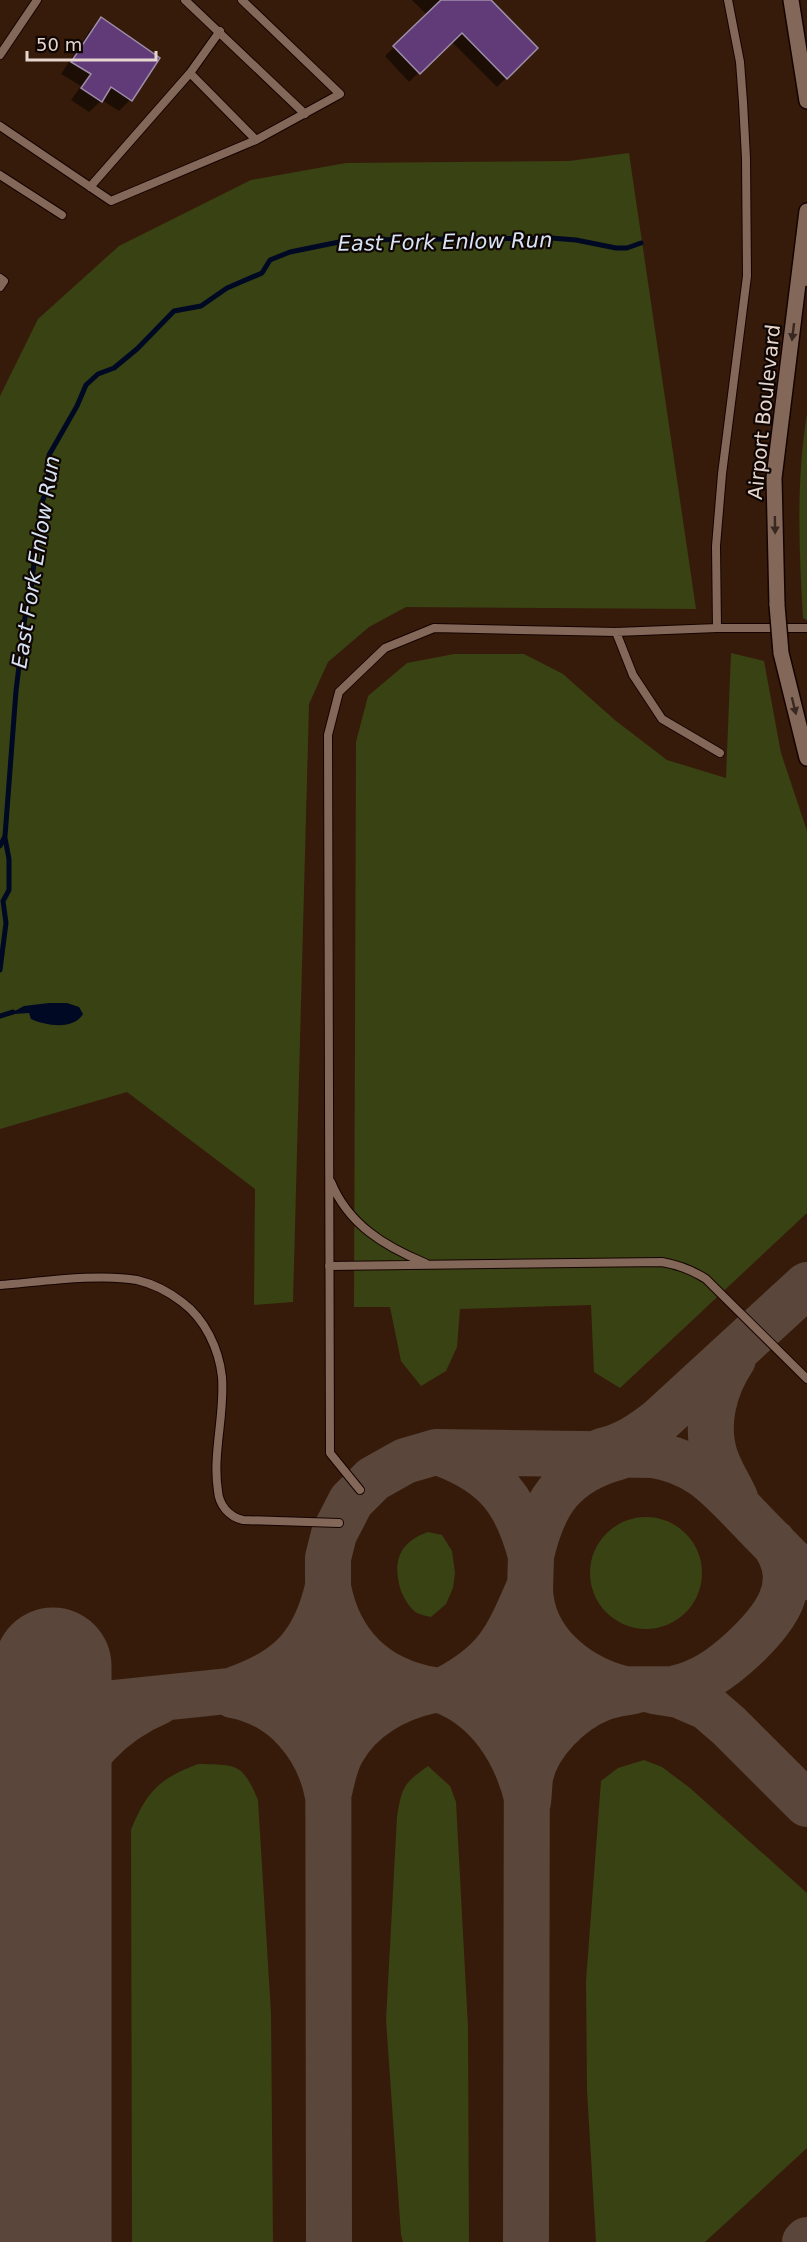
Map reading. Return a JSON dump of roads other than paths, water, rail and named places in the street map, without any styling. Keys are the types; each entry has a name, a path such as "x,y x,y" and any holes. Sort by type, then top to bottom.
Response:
{"street":[{"path":"791,0 807,101"},
{"name":"Airport Boulevard","path":"807,211 774,478 777,605 781,653 807,758"}],"lane":[{"path":"0,57 36,0"},
{"path":"185,0 305,114"},
{"path":"0,126 111,201 256,140 340,94 242,0"},
{"path":"717,628 716,546 722,474 747,276 743,102 740,62 728,0"},
{"path":"90,187 190,73 219,31"},
{"path":"190,73 256,140"},
{"path":"0,175 62,215"},
{"path":"804,248 807,282"},
{"path":"0,278 4,281 0,287"},
{"path":"360,1490 330,1453 328,735 339,692 385,648 434,628 616,632 717,628 807,628"},
{"path":"616,632 633,675 662,719 720,753"},
{"path":"329,1179 340,1202 360,1225 390,1247 429,1265"},
{"path":"329,1266 662,1262 681,1266 706,1279 807,1379"},
{"path":"0,1285 127,1279 150,1284 174,1296 199,1318 219,1360 223,1401 218,1492 225,1509 231,1516 243,1520 339,1523"}],"water":[{"path":"67,1003 79,1007 83,1014 73,1023 59,1025 31,1019 29,1013 14,1014 13,1012 24,1006"}],"waterway":[{"name":"East Fork Enlow Run","path":"0,846 5,836 16,691 37,535 41,524 40,507 48,487 49,455 77,406 86,385 98,374 114,368 137,349 174,311 201,306 227,288 262,273 270,260 290,252 349,240 551,238 576,240 616,248 627,248 641,243"},
{"path":"0,970 6,923 3,901 9,890 9,859 5,838"},
{"path":"0,1016 13,1012"}]}
